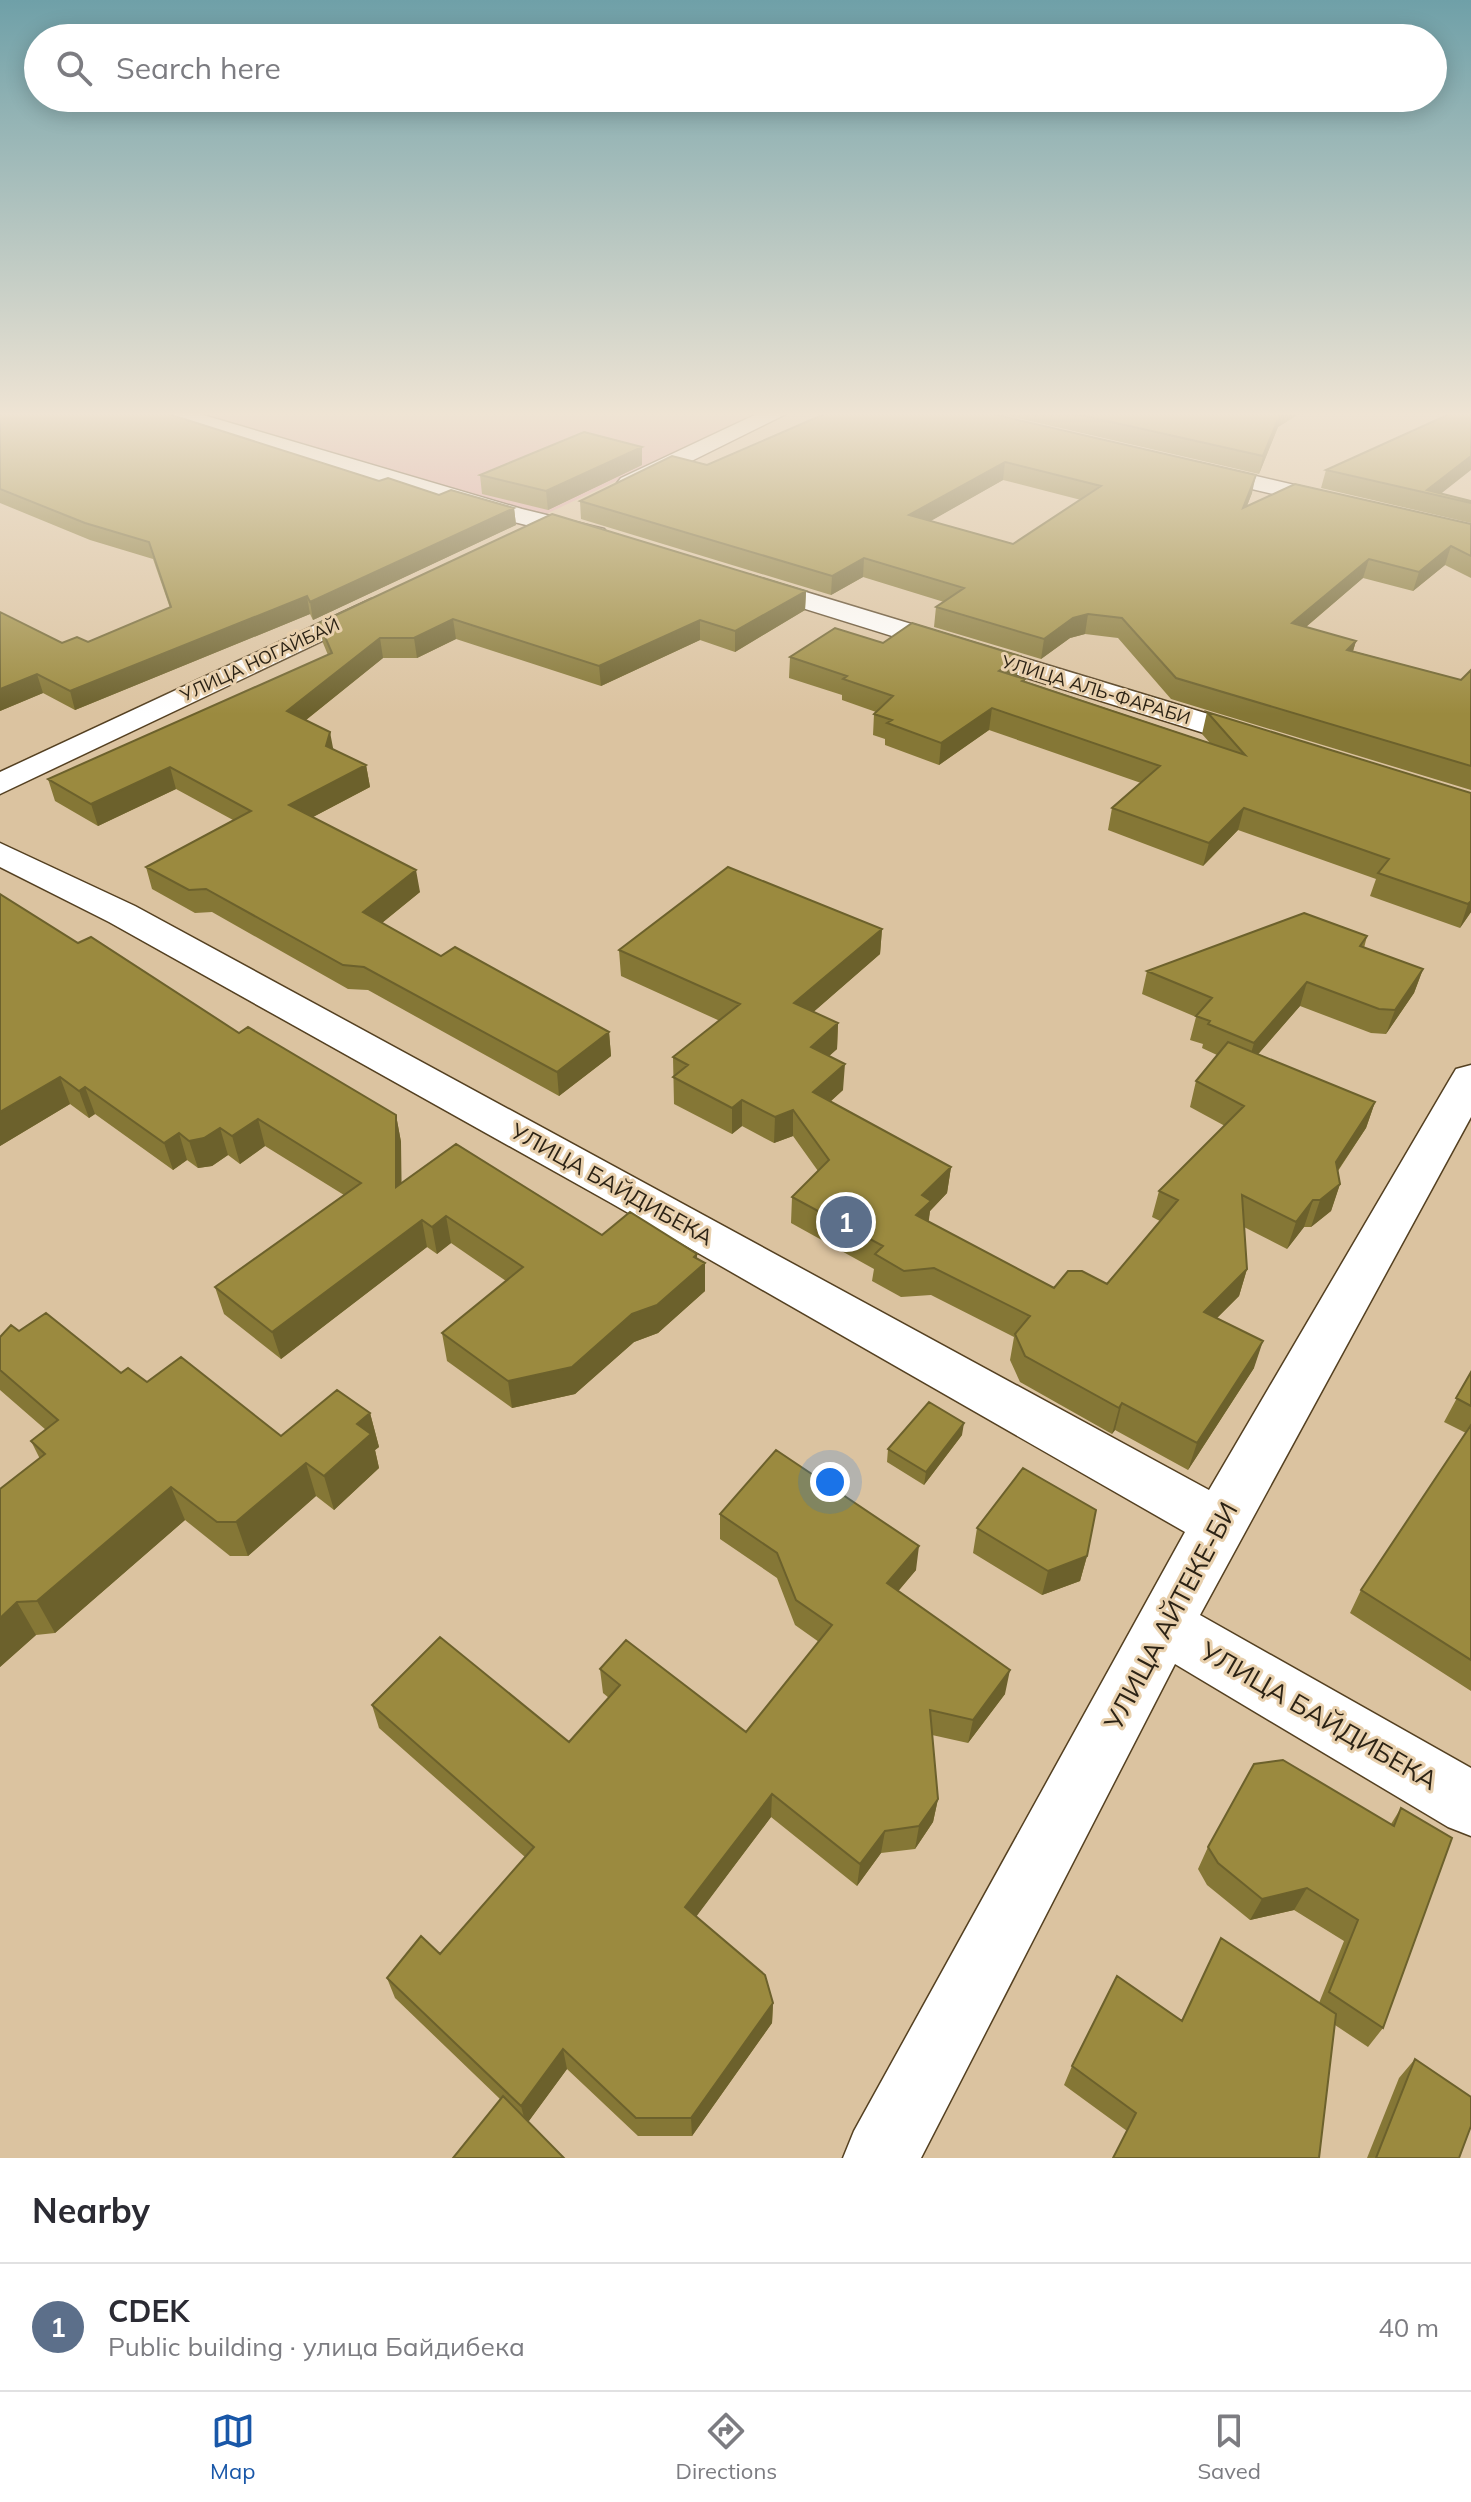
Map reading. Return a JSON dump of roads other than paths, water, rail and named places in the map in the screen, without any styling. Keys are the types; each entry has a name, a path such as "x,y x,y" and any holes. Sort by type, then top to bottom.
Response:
{"street":[{"path":"508,513 552,521 625,544"},
{"path":"510,541 569,513"},
{"name":"УЛИЦА АЛЬ-ФАРАБИ","path":"726,575 1281,747"},
{"name":"УЛИЦА НОГАЙБАЙ","path":"0,784 396,595"},
{"name":"УЛИЦА БАЙДИБЕКА","path":"0,853 122,914 614,1184 1219,1523"},
{"name":"УЛИЦА АЙТЕКЕ-БИ","path":"881,2158 1167,1627 1219,1523 1471,1079"},
{"name":"УЛИЦА БАЙДИБЕКА","path":"1167,1627 1471,1804"}],"place":[{"name":"CDEK","path":"846,1222"}]}
